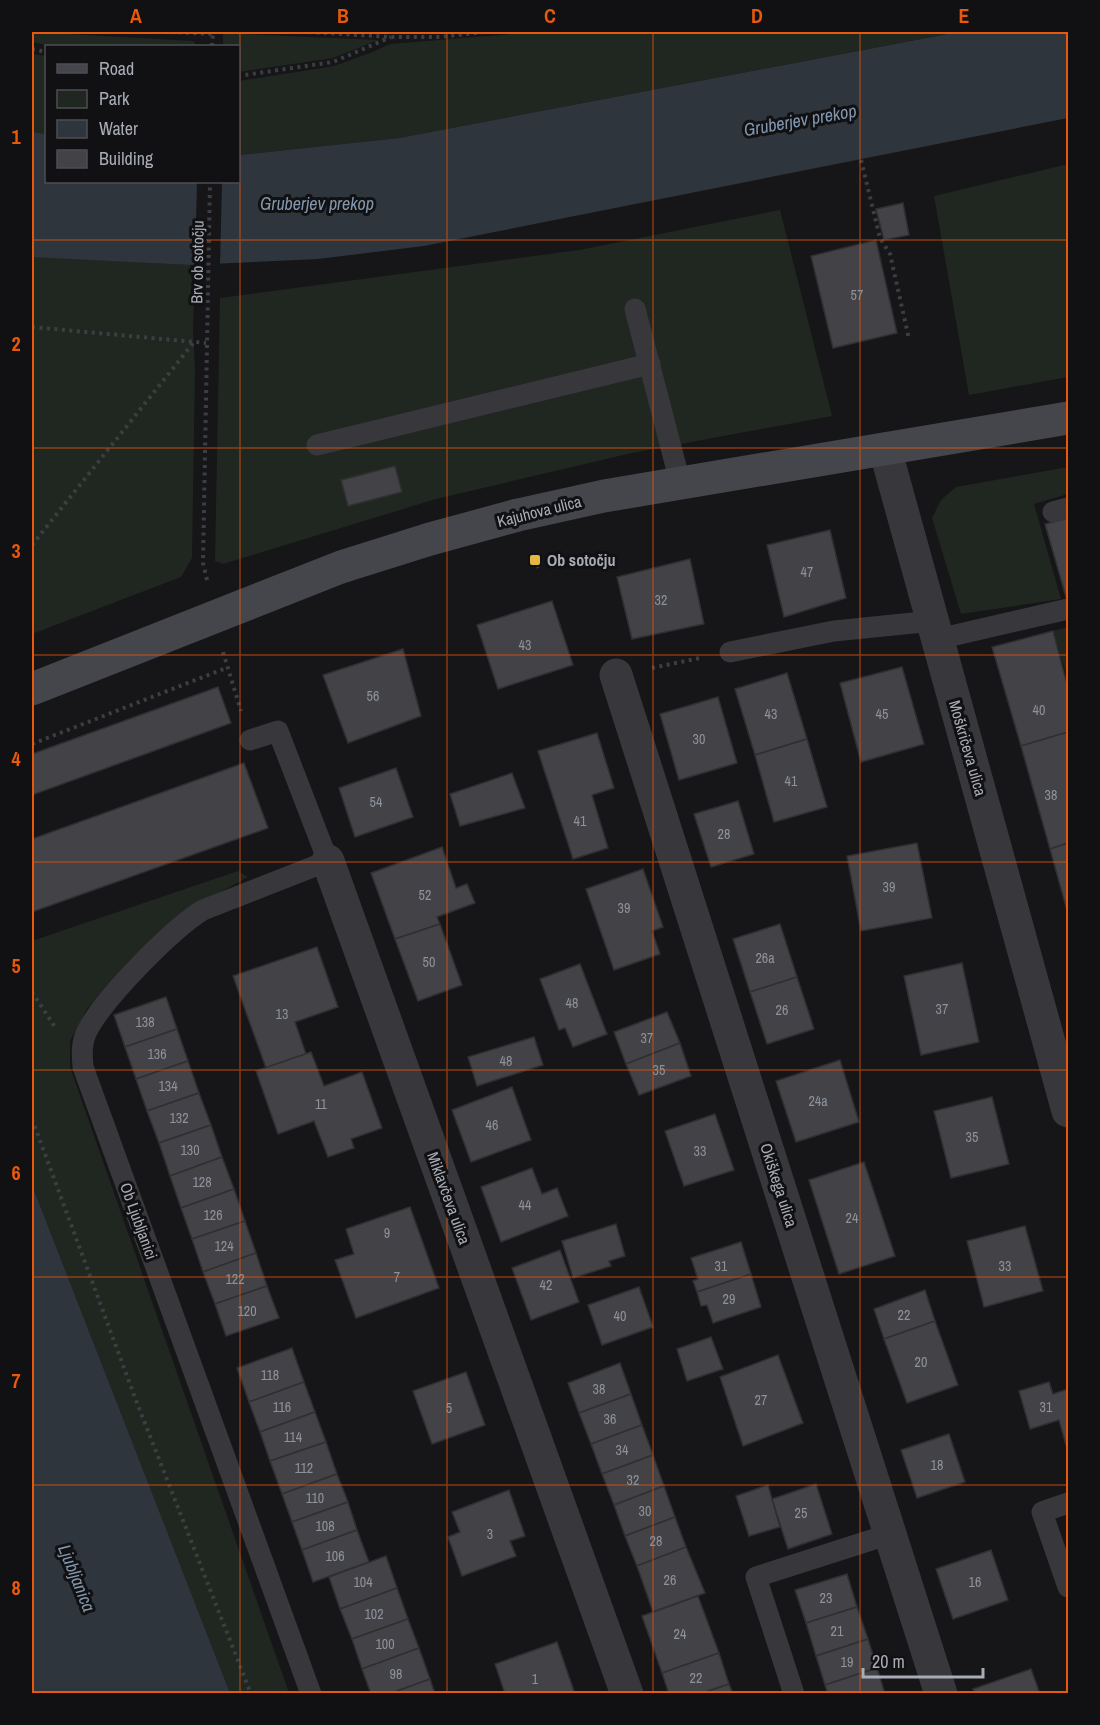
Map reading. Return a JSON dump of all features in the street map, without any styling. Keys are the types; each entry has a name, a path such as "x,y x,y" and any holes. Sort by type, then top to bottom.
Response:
{"main road":[{"name":"Kajuhova ulica","path":"32,689 341,567 518,515 680,482 1068,418"}],"street":[{"name":"Moškričeva ulica","path":"885,449 935,630 1060,1044 1068,1111"},
{"name":"Okiškega ulica","path":"616,675 941,1694"},
{"name":"Miklavčeva ulica","path":"328,861 627,1694"}],"lane":[{"path":"635,309 680,482"},
{"path":"317,446 650,364"},
{"path":"730,652 834,631 935,630 1068,609"},
{"name":"Miklavčeva ulica","path":"250,740 278,731 328,861"},
{"name":"Ob Ljubljanici","path":"311,1694 83,1067 82,1054 83,1041 99,1013 127,981 189,919 203,910 328,861"},
{"path":"1068,1503 1042,1512 1068,1587"},
{"path":"794,1694 756,1578 890,1534"}],"path":[{"path":"171,32 212,33"},
{"path":"309,32 392,37 440,37 484,32"},
{"path":"240,76 333,62 392,37"},
{"path":"861,160 880,238 890,254 909,339"},
{"name":"Brv ob sotočju","path":"206,575 203,563 210,183"},
{"path":"32,327 206,343"},
{"path":"32,545 194,342"},
{"path":"535,560 538,568"},
{"path":"616,675 730,652"},
{"path":"32,744 226,668 250,740"},
{"path":"32,1119 137,1402 250,1694"}],"green space":[{"path":"32,32 193,41 196,45 46,45 32,42"},
{"path":"536,32 958,32 399,138 240,155 240,81 334,66 390,44"},
{"path":"223,33 378,40 333,58 240,72 240,45 223,45"},
{"path":"32,54 45,56 45,134 32,132"},
{"path":"1068,164 1068,377 969,395 934,196"},
{"path":"780,210 832,416 632,453 436,499 223,564 215,561 220,298 579,250"},
{"path":"32,256 190,265 194,298 195,369 192,558 181,577 32,634"},
{"path":"1068,467 1068,494 1034,504 1061,599 961,614 932,518 941,500 956,487"},
{"path":"1068,627 1068,679 1053,631"},
{"path":"238,871 248,877 176,918 87,1009 70,1041 70,1067 289,1693 230,1693 32,1185 32,941"}],"water":[{"name":"Gruberjev prekop","path":"958,32 1068,32 1068,118 424,246 318,259 190,265 32,257 32,132 45,134 45,183 240,183 240,155 399,138"},
{"name":"Ljubljanica","path":"32,1185 230,1693 32,1693"}],"pier":[{"path":"197,183 222,183 220,266 195,267"}],"building":[{"path":"903,203 909,235 884,240 876,209"},
{"path":"876,240 897,333 833,348 811,256"},
{"path":"395,466 402,492 348,506 341,480"},
{"path":"1068,518 1068,597 1066,597 1045,524"},
{"path":"830,530 846,598 784,617 767,545"},
{"path":"690,559 704,624 632,639 617,577"},
{"path":"552,601 573,665 498,689 477,625"},
{"path":"1053,631 1068,688 1068,732 1021,746 992,647"},
{"path":"403,649 421,716 348,743 323,675"},
{"path":"902,667 924,744 861,762 840,683"},
{"path":"787,673 807,739 755,755 735,689"},
{"path":"218,687 231,723 32,795 32,754"},
{"path":"718,697 737,763 679,780 660,714"},
{"path":"1068,732 1068,843 1050,849 1021,746"},
{"path":"597,733 614,788 592,795 608,848 573,859 538,751"},
{"path":"807,739 827,807 774,822 755,755"},
{"path":"244,763 268,828 32,912 32,839"},
{"path":"396,768 413,817 355,837 339,788"},
{"path":"512,773 525,808 460,826 450,794"},
{"path":"738,801 754,854 711,867 694,814"},
{"path":"917,843 932,918 861,931 847,856"},
{"path":"1068,843 1068,914 1050,849"},
{"path":"442,847 456,888 467,884 475,903 437,917 440,924 395,939 371,873"},
{"path":"643,869 663,927 652,931 660,954 614,970 586,889"},
{"path":"440,924 462,985 418,1001 395,939"},
{"path":"780,924 797,977 750,992 733,939"},
{"path":"317,947 338,1007 295,1022 306,1054 266,1068 233,976"},
{"path":"962,963 979,1042 921,1055 904,976"},
{"path":"580,964 607,1034 573,1047 565,1028 559,1030 540,979"},
{"path":"797,977 814,1029 767,1044 750,992"},
{"path":"166,997 177,1029 125,1047 114,1015"},
{"path":"667,1012 680,1043 626,1064 614,1032"},
{"path":"177,1029 188,1061 136,1079 125,1047"},
{"path":"534,1037 543,1065 477,1086 468,1057"},
{"path":"680,1043 691,1076 639,1095 626,1064"},
{"path":"311,1052 324,1086 362,1072 382,1128 351,1139 354,1148 328,1157 314,1121 278,1134 256,1071"},
{"path":"840,1060 859,1122 796,1142 776,1081"},
{"path":"188,1061 199,1093 147,1111 136,1079"},
{"path":"512,1087 531,1140 471,1162 452,1110"},
{"path":"199,1093 211,1125 159,1143 147,1111"},
{"path":"992,1097 1009,1164 951,1178 934,1111"},
{"path":"715,1114 734,1170 684,1186 665,1131"},
{"path":"211,1125 222,1157 170,1176 159,1143"},
{"path":"222,1157 234,1189 181,1208 170,1176"},
{"path":"864,1162 895,1256 839,1274 809,1180"},
{"path":"532,1168 542,1194 557,1188 568,1216 501,1242 481,1187"},
{"path":"234,1189 245,1221 192,1239 181,1208"},
{"path":"410,1207 439,1288 356,1318 335,1260 354,1254 346,1229"},
{"path":"245,1221 256,1253 203,1272 192,1239"},
{"path":"616,1224 625,1256 609,1261 611,1266 573,1278 562,1241"},
{"path":"1025,1226 1043,1291 984,1307 967,1241"},
{"path":"741,1242 751,1274 697,1292 693,1281 698,1279 691,1258"},
{"path":"560,1250 579,1302 531,1320 512,1268"},
{"path":"256,1253 267,1286 215,1304 203,1272"},
{"path":"751,1274 761,1307 713,1323 707,1305 701,1306 697,1292"},
{"path":"267,1286 279,1318 226,1336 215,1304"},
{"path":"639,1287 653,1327 602,1345 588,1305"},
{"path":"925,1290 935,1321 884,1339 874,1309"},
{"path":"935,1321 958,1385 907,1403 884,1339"},
{"path":"711,1337 723,1369 687,1381 677,1349"},
{"path":"292,1348 304,1382 249,1402 237,1368"},
{"path":"778,1355 803,1423 743,1446 720,1377"},
{"path":"620,1363 631,1394 579,1413 568,1383"},
{"path":"466,1372 485,1425 432,1444 413,1391"},
{"path":"304,1382 315,1412 260,1432 249,1402"},
{"path":"1049,1382 1053,1394 1068,1389 1068,1444 1066,1445 1059,1420 1030,1429 1019,1391"},
{"path":"631,1394 642,1425 591,1444 579,1413"},
{"path":"315,1412 326,1442 270,1461 260,1432"},
{"path":"642,1425 653,1455 602,1474 591,1444"},
{"path":"949,1434 965,1482 917,1498 901,1450"},
{"path":"326,1442 337,1474 282,1494 270,1461"},
{"path":"653,1455 664,1486 614,1505 602,1474"},
{"path":"337,1474 348,1502 292,1522 282,1494"},
{"path":"816,1484 832,1534 788,1549 772,1499"},
{"path":"768,1485 780,1527 749,1536 736,1496"},
{"path":"664,1486 675,1517 625,1536 614,1505"},
{"path":"509,1490 525,1536 510,1541 516,1556 462,1576 448,1537 460,1532 452,1512"},
{"path":"348,1502 357,1530 302,1550 292,1522"},
{"path":"675,1517 686,1547 637,1566 625,1536"},
{"path":"357,1530 369,1562 313,1582 302,1550"},
{"path":"686,1547 705,1593 653,1612 637,1566"},
{"path":"991,1550 1008,1600 953,1619 936,1569"},
{"path":"386,1556 397,1588 340,1609 329,1577"},
{"path":"847,1574 857,1607 806,1623 795,1590"},
{"path":"397,1588 408,1619 352,1639 340,1609"},
{"path":"698,1596 719,1653 662,1673 642,1616"},
{"path":"857,1607 868,1639 816,1656 806,1623"},
{"path":"408,1619 419,1648 362,1669 352,1639"},
{"path":"868,1639 877,1668 825,1685 816,1656"},
{"path":"557,1642 575,1694 505,1694 495,1664"},
{"path":"419,1648 430,1679 389,1694 371,1694 362,1669"},
{"path":"719,1653 729,1684 700,1694 669,1694 662,1673"},
{"path":"877,1668 885,1694 828,1694 825,1685"},
{"path":"1031,1669 1040,1694 975,1694 973,1689"},
{"path":"430,1679 435,1694 389,1694"},
{"path":"729,1684 733,1694 700,1694"}],"place":[{"name":"Ob sotočju","path":"535,560"}]}
